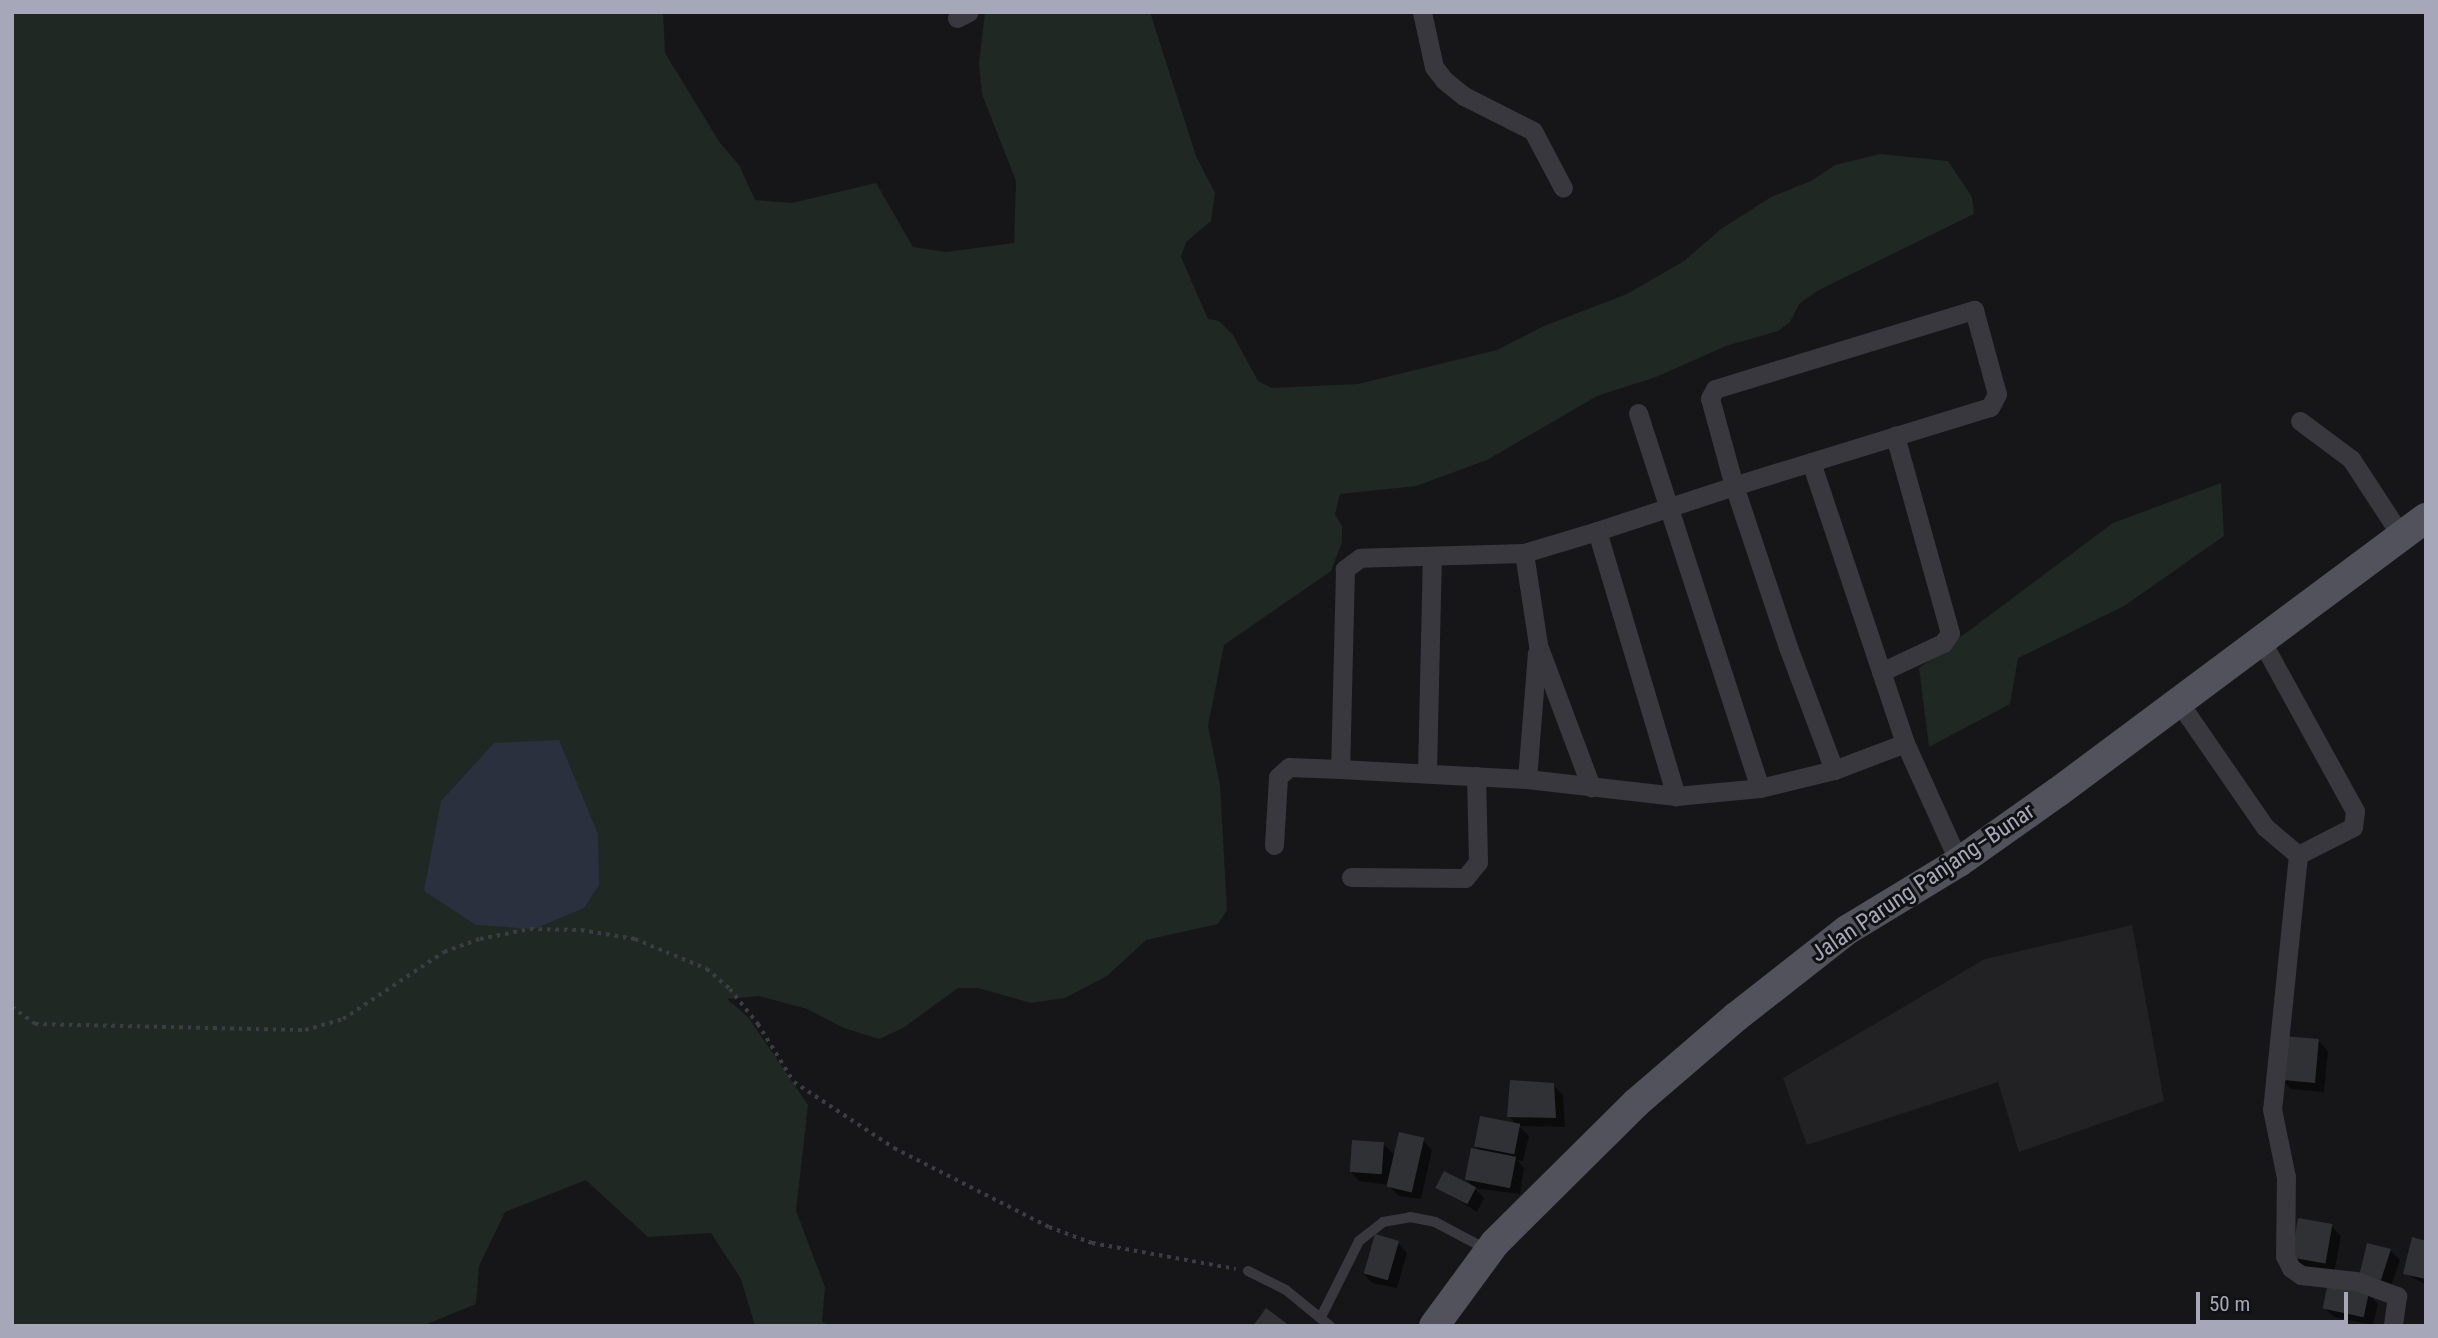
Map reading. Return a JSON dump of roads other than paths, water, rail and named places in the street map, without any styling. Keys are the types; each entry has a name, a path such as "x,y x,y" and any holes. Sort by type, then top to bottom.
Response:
{"main road":[{"name":"Jalan Parung Panjang–Bunar","path":"1434,1326 1488,1250 1636,1102 1736,1017 1847,930 1959,862 2426,517"}],"street":[{"path":"1422,12 1434,67 1444,80 1464,96 1533,131 1563,188"},
{"path":"1340,769 1345,569 1360,558 1524,552 1597,531 1668,507 1734,486 1895,436 1995,402 1997,394 1978,312 1970,310 1715,389 1710,408 1734,486 1834,770"},
{"path":"1638,413 1760,788"},
{"path":"2300,421 2351,459 2402,537"},
{"path":"1881,672 1943,643 1951,633 1895,436"},
{"path":"1811,462 1905,743 1959,862"},
{"path":"1597,531 1676,796"},
{"path":"1524,552 1538,645 1591,787"},
{"path":"1427,772 1432,556"},
{"path":"2260,640 2355,811 2353,827 2298,855"},
{"path":"1527,779 1538,645"},
{"path":"2178,702 2265,827 2298,855"},
{"path":"1274,845 1278,777 1289,767 1527,779 1676,796 1760,788 1834,770 1905,743"},
{"path":"1351,877 1465,878 1478,862 1476,776"},
{"path":"2298,855 2272,1109 2286,1177 2285,1256 2291,1269 2301,1275 2356,1281 2396,1296 2393,1326"}],"lane":[{"path":"1321,1317 1359,1241 1383,1222 1410,1217 1435,1222 1488,1250"},
{"path":"1248,1271 1286,1290 1331,1326"}],"water":[{"path":"559,740 598,834 599,885 584,908 534,929 476,925 424,891 441,801 494,743"}]}
